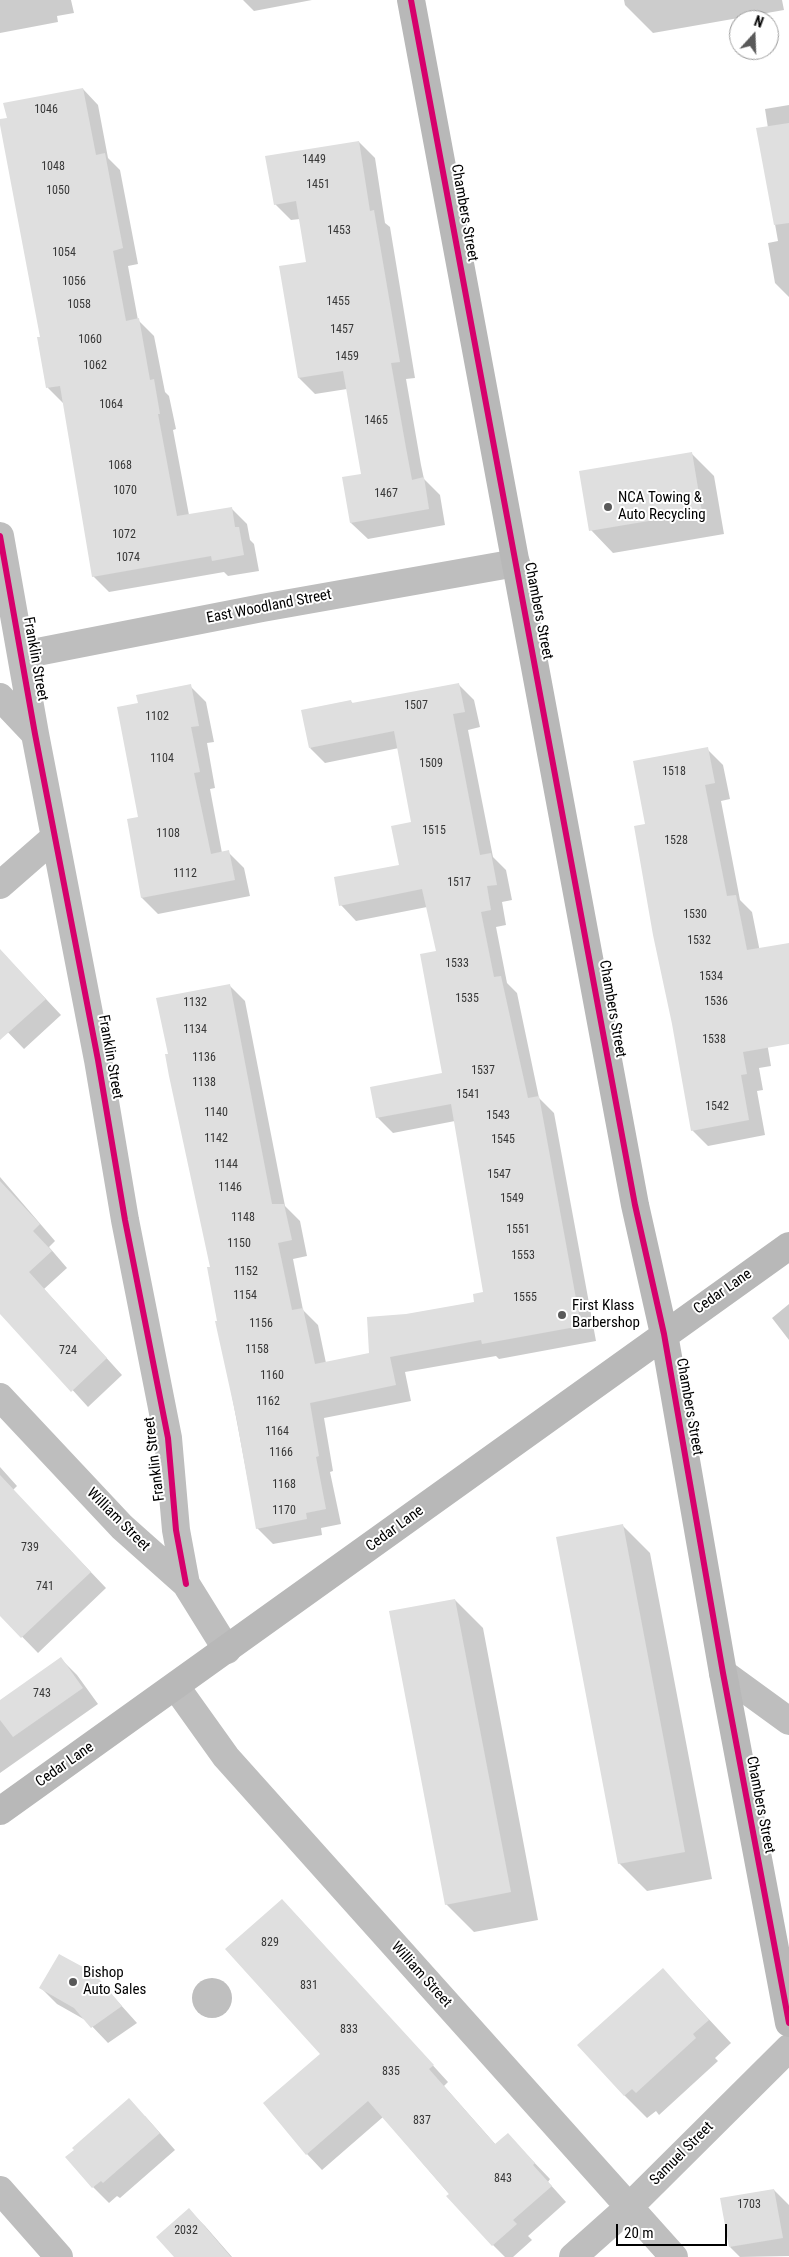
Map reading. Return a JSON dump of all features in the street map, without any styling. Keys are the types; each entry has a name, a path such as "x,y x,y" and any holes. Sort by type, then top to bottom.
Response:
{"street":[{"name":"Chambers Street","path":"412,0 635,1205 664,1334 723,1673 789,2023"},
{"name":"Franklin Street","path":"0,536 35,734 98,1060 127,1230 168,1438 176,1530 186,1584"},
{"name":"East Woodland Street","path":"22,655 262,608 516,563"},
{"path":"0,697 35,734"},
{"path":"0,885 55,837"},
{"name":"Cedar Lane","path":"0,1811 176,1687 664,1334 789,1246"},
{"name":"William Street","path":"0,1397 122,1527 186,1584 227,1650"},
{"path":"723,1673 789,1721"},
{"name":"William Street","path":"176,1687 226,1757 674,2257"},
{"name":"Samuel Street","path":"573,2257 629,2207 789,2048"},
{"path":"0,2190 59,2257"}],"shaded area":[{"path":"216,1978 223,1981 229,1987 232,1998 231,2006 223,2015 216,2018 208,2018 201,2015 193,2006 192,1994 195,1987 204,1979"}],"building":[{"path":"83,88 96,155 105,153 123,248 113,251 126,321 139,318 150,380 154,379 160,414 158,414 177,516 232,507 235,527 239,527 244,555 212,561 211,556 92,577 60,386 46,388 37,337 40,337 0,125 0,119 7,118 3,103"},
{"path":"789,123 789,223 774,225 756,128"},
{"path":"359,141 370,211 374,210 400,362 391,363 412,480 424,477 429,509 350,523 342,477 361,474 343,371 298,378 279,266 306,262 296,201 274,205 265,156"},
{"path":"692,452 702,512 589,531 579,471"},
{"path":"459,683 465,712 453,714 480,855 491,853 497,885 487,886 491,910 481,912 494,977 501,976 528,1098 539,1096 581,1326 482,1344 481,1340 390,1357 396,1385 310,1403 319,1456 316,1457 326,1509 306,1513 307,1519 256,1529 237,1421 215,1321 217,1321 207,1267 210,1267 169,1076 165,1054 168,1054 156,998 230,984 272,1204 284,1204 292,1240 278,1243 292,1310 303,1308 315,1364 369,1353 367,1317 406,1314 474,1302 473,1294 483,1292 451,1104 376,1118 370,1087 442,1073 420,954 436,951 422,889 339,906 334,877 399,865 391,826 411,822 394,731 309,748 301,710 351,700 352,703"},
{"path":"191,684 199,726 191,727 200,772 194,773 211,854 229,850 235,880 141,898 127,819 138,817 117,707 138,703 136,695"},
{"path":"708,747 715,783 705,785 727,896 736,895 747,950 789,943 789,1044 743,1052 747,1074 741,1075 749,1120 691,1131 634,826 645,824 633,761"},
{"path":"0,949 46,999 0,1040"},
{"path":"0,1181 40,1224 33,1231 52,1251 29,1272 107,1358 71,1392 0,1314"},
{"path":"0,1475 91,1572 21,1638 0,1616"},
{"path":"623,1524 685,1852 618,1864 556,1537"},
{"path":"455,1599 511,1892 445,1905 389,1611"},
{"path":"61,1657 83,1688 13,1737 0,1720 0,1700"},
{"path":"282,1899 434,2065 429,2069 495,2144 508,2133 535,2163 533,2165 552,2186 513,2220 517,2224 492,2246 446,2196 449,2194 368,2101 306,2155 263,2103 320,2054 225,1949"},
{"path":"59,1954 94,1973 122,2006 91,2028 74,2008 39,1988"},
{"path":"663,1968 709,2020 693,2034 696,2038 636,2093 632,2089 624,2096 577,2045"},
{"path":"129,2098 160,2133 103,2183 101,2181 92,2188 65,2157 74,2150 72,2148"},
{"path":"774,2189 783,2238 729,2247 720,2198"},
{"path":"189,2208 231,2257 174,2257 156,2237"}],"cycle path":[{"path":"411,0 635,1205 664,1334 723,1673 789,2023"},
{"path":"0,536 35,734 98,1060 125,1220 168,1438 176,1530 186,1584"}],"place":[{"name":"NCA Towing & Auto Recycling","path":"608,507"},
{"name":"First Klass Barbershop","path":"562,1315"},
{"name":"Bishop Auto Sales","path":"73,1982"}]}
